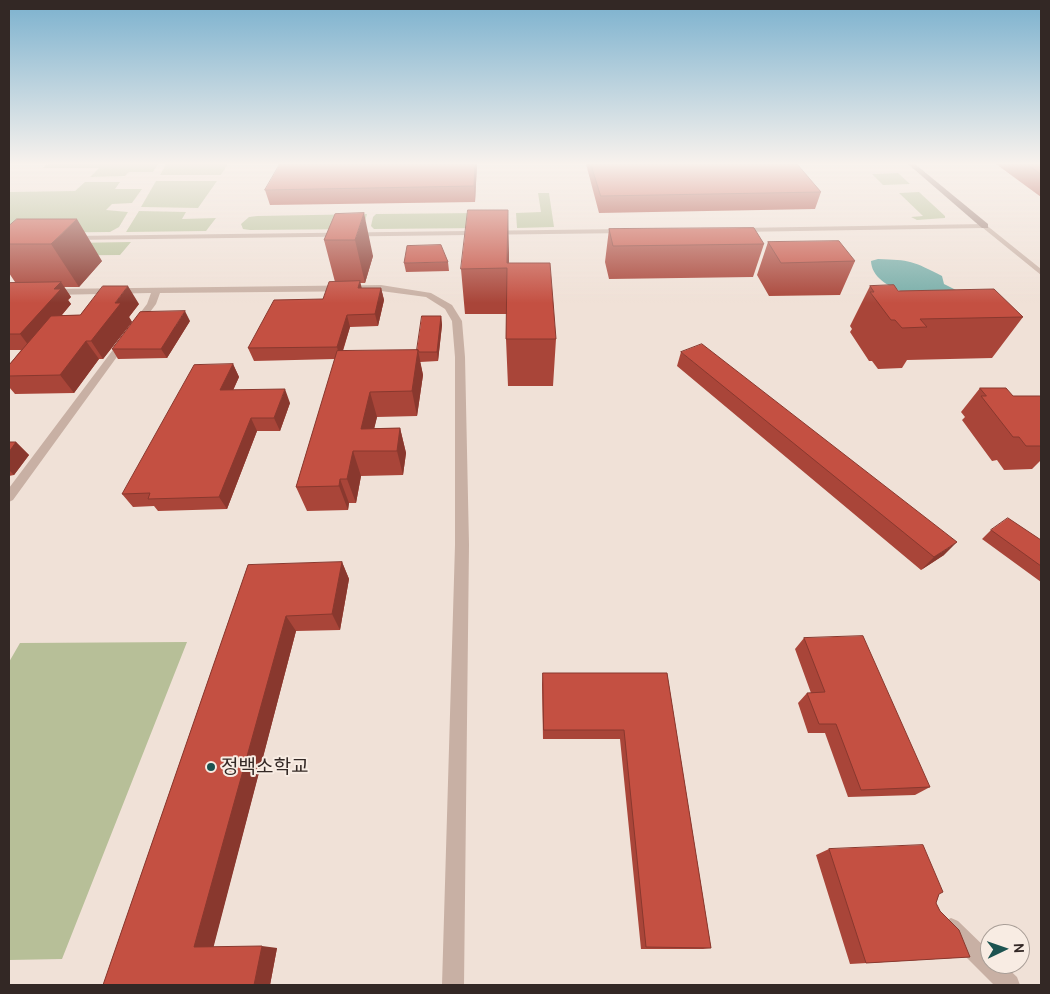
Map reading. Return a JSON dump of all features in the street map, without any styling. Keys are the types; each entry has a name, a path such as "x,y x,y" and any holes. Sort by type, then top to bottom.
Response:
{"main road":[{"path":"966,210 985,226"}],"street":[{"path":"727,230 985,226 1041,273"},
{"path":"58,238 639,231"},
{"path":"36,292 381,288 428,295 449,306 457,320 460,357 462,545 452,985"},
{"path":"9,498 151,304 156,291"},
{"path":"937,913 1009,985"}],"green space":[{"path":"9,210 128,212 119,227 110,232 9,233"},
{"path":"541,210 552,210 554,227 517,228 516,213 541,212"},
{"path":"917,210 939,210 945,218 917,220 911,217 923,216"},
{"path":"139,211 186,212 182,219 216,218 206,231 126,232"},
{"path":"477,213 482,228 374,229 371,226 373,217 376,214"},
{"path":"367,214 363,229 250,230 243,229 241,224 249,217 257,216"},
{"path":"131,242 120,255 9,256 9,244"},
{"path":"187,642 62,959 9,960 9,662 20,643"}],"water":[{"path":"878,259 917,264 942,276 944,284 966,295 957,306 905,293 881,280 874,272 871,261"}],"building":[{"path":"468,210 508,210 507,263 550,263 556,339 506,339 507,268 461,269"},
{"path":"364,213 355,240 324,240 335,214"},
{"path":"17,219 77,219 51,244 9,244 9,226"},
{"path":"754,228 764,244 613,246 609,229"},
{"path":"839,241 855,261 781,263 768,242"},
{"path":"441,245 448,262 404,263 407,246"},
{"path":"360,281 358,288 381,288 375,314 347,315 337,347 248,348 274,300 323,299 329,282"},
{"path":"61,282 54,289 61,289 20,334 9,334 9,283"},
{"path":"894,285 898,291 994,289 1023,317 920,319 927,327 902,328 895,320 891,320 870,292 874,292 870,286"},
{"path":"103,286 128,286 115,303 121,303 91,341 86,341 60,375 9,376 9,365 51,316 80,315"},
{"path":"185,311 161,349 112,349 140,312"},
{"path":"422,316 441,316 437,352 419,352 417,350"},
{"path":"702,344 957,542 934,557 681,352"},
{"path":"418,350 412,391 370,392 361,429 400,428 397,451 353,451 347,479 340,479 339,486 296,487 337,351"},
{"path":"233,364 220,390 285,389 274,418 251,418 219,497 148,499 150,493 122,494 194,365"},
{"path":"980,388 1006,388 1013,396 1041,396 1041,446 1026,446 1019,437 1013,437 981,396 986,396"},
{"path":"9,442 16,442 9,452"},
{"path":"1008,518 1041,540 1041,566 991,530"},
{"path":"342,562 332,614 286,616 194,947 262,946 254,985 103,985 248,565"},
{"path":"863,636 930,787 861,790 836,724 819,724 807,693 825,692 804,638"},
{"path":"543,673 667,673 711,948 646,947 624,730 544,730"},
{"path":"923,845 943,892 939,894 936,903 940,911 959,930 970,957 866,963 829,849"}],"place":[{"name":"정백소학교","path":"211,767"}]}
